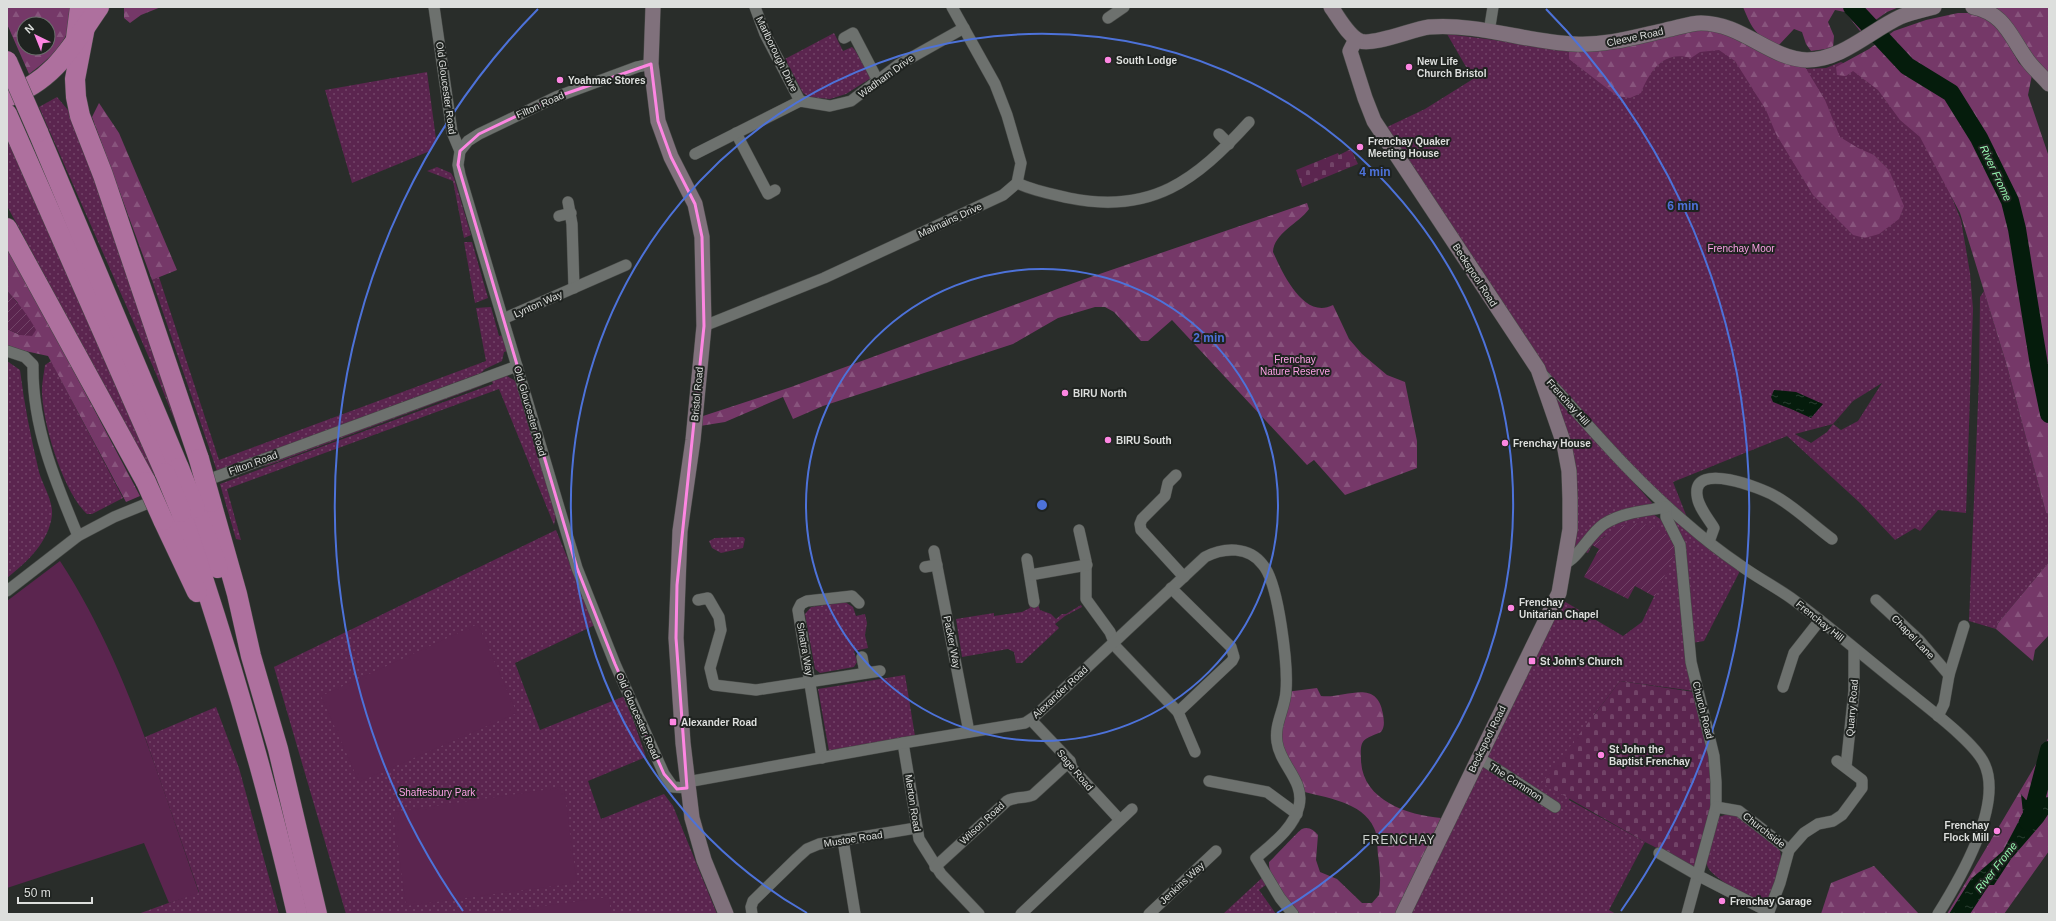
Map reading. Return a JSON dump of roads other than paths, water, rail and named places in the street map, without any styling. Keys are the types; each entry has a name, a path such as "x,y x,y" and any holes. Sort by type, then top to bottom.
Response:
{"highway":[{"path":"80,7 85,25 75,79 76,97 80,116 108,189 199,459 196,507 211,598 281,845 297,914"},
{"path":"7,97 24,91 42,80 58,65 99,7"},
{"path":"7,61 38,132 172,470"},
{"path":"7,114 172,470 196,507 251,656 278,749 317,914"},
{"path":"7,228 146,482 223,642"}],"street":[{"name":"Old Gloucester Road","path":"434,7 452,132 460,151 458,165 460,176 577,568 615,664 668,780 677,789 687,785"},
{"name":"Bristol Road","path":"653,7 651,64 658,121 671,157 695,204 702,237 704,326 693,440 680,531 676,638 687,785 699,842 726,914"},
{"path":"952,7 995,84 1007,115 1021,163 1017,183 1032,190 1089,202 1111,203 1134,201 1157,195 1179,184 1206,165 1229,144 1249,122"},
{"path":"1108,18 1124,7"},
{"path":"1331,7 1356,38"},
{"path":"1489,32 1493,7"},
{"name":"Cleeve Road","path":"1356,38 1361,42 1370,43 1412,30 1430,27 1451,27 1573,44 1609,43 1700,23 1717,24 1732,28 1778,52 1807,60 1822,57 1859,41 1900,17 1932,7"},
{"path":"1973,7 1986,10 2007,26 2028,61 2049,84"},
{"name":"Marlborough Drive","path":"759,8 765,34 800,101"},
{"name":"Wadham Drive","path":"800,101 823,106 845,104 857,98 904,62 964,28"},
{"path":"844,38 853,33 878,81"},
{"name":"Beckspool Road","path":"1356,38 1350,51 1365,98 1374,120 1538,370 1561,434 1569,471 1570,529 1559,593 1403,914"},
{"name":"Filton Road","path":"460,151 468,142 479,134 556,97 637,67 651,64"},
{"path":"695,154 800,101"},
{"path":"736,133 768,194 775,190"},
{"path":"1219,134 1229,144"},
{"name":"Malmains Drive","path":"704,326 824,278 1003,195 1017,183"},
{"name":"Lynton Way","path":"559,216 570,208 574,288"},
{"name":"Lynton Way","path":"503,320 626,265"},
{"path":"7,351 25,357 33,365 34,400 46,451 51,469 78,536"},
{"name":"Filton Road","path":"7,591 78,536 133,508 517,366"},
{"name":"Frenchay Hill","path":"1538,370 1640,482 1666,506 1709,542 1820,620 1938,716 1974,749 1984,763 1990,784 1987,810 1974,847 1959,881 1938,914"},
{"path":"1176,474 1168,483 1165,496 1142,519 1140,524 1141,530 1185,575"},
{"path":"1709,542 1714,528 1700,506 1697,496 1697,488 1701,482 1708,479 1737,482 1776,496 1832,539"},
{"path":"1565,563 1572,562 1590,537 1604,524 1626,513 1666,506"},
{"name":"Church Road","path":"1666,506 1666,517 1680,545 1692,662 1714,756 1716,807 1688,914"},
{"path":"1079,530 1087,565 1086,598 1110,632 1116,648 1178,712 1195,752"},
{"name":"Alexander Road","path":"687,785 903,743 1019,724 1030,720 1206,557 1214,552 1230,549 1254,557 1267,570 1276,605 1284,651 1286,677 1285,700 1277,726 1277,742 1298,786 1301,796 1297,814"},
{"name":"Packer Way","path":"934,551 969,732"},
{"path":"1027,559 1034,602"},
{"path":"925,567 937,565"},
{"path":"1030,575 1087,565"},
{"path":"1171,588 1231,647 1234,657 1232,661 1178,712"},
{"name":"Sinatra Way","path":"822,758 798,610 801,604 807,601 852,596 859,603"},
{"path":"698,600 708,598 719,617 721,630 710,668 714,685 756,690 880,671"},
{"name":"Chapel Lane","path":"1876,600 1919,640 1949,675"},
{"path":"1783,687 1794,653 1820,620"},
{"path":"1938,716 1944,704 1949,675 1964,626"},
{"name":"Quarry Road","path":"1769,913 1780,883 1789,850 1804,833 1818,824 1833,821 1842,815 1862,788 1862,780 1842,764 1853,699 1854,649"},
{"path":"862,657 865,673"},
{"name":"Sage Road","path":"1030,720 1070,761 1072,768 1120,820"},
{"name":"Merton Road","path":"903,743 919,839 935,867 979,914"},
{"name":"The Common","path":"1478,757 1554,808"},
{"name":"Wilson Road","path":"935,867 1006,801 1014,797 1026,798 1033,795 1070,761"},
{"path":"1209,781 1268,792 1297,814 1281,835 1256,858 1280,898 1293,914"},
{"name":"Churchside","path":"1716,807 1739,811 1789,850"},
{"path":"1021,914 1132,809"},
{"name":"Mustoe Road","path":"752,914 751,907 753,901 807,849 819,844 916,828"},
{"path":"843,840 855,914"},
{"name":"Jenkins Way","path":"1148,914 1216,851"},
{"path":"1658,853 1769,913"}],"water":[{"path":"1774,390 1796,392 1823,404 1811,418 1773,402 1771,397"},
{"path":"2021,794 2026,800 2049,797 2049,813 2011,859 1994,885 1989,885 1970,914 1949,914 1971,879 2003,851 2023,813"}],"waterway":[{"name":"River Frome","path":"1852,7 1907,66 1951,93 1979,138 2010,201 2017,229 2039,365 2049,414"},
{"name":"River Frome","path":"2028,822 2032,815 2049,750"}],"place":[{"name":"South Lodge","path":"1108,60"},
{"name":"New Life Church Bristol","path":"1409,67"},
{"name":"Yoahmac Stores","path":"560,80"},
{"name":"Frenchay Quaker Meeting House","path":"1360,147"},
{"name":"BIRU North","path":"1065,393"},
{"name":"BIRU South","path":"1108,440"},
{"name":"Frenchay House","path":"1505,443"},
{"name":"Frenchay Unitarian Chapel","path":"1511,608"},
{"name":"St John's Church","path":"1532,661"},
{"name":"Alexander Road","path":"673,722"},
{"name":"St John the Baptist Frenchay","path":"1601,755"},
{"name":"Frenchay Flock Mill","path":"1997,831"},
{"name":"Frenchay Garage","path":"1722,901"}],"district":[{"name":"FRENCHAY","path":"1399,840"}],"park label":[{"name":"Frenchay Moor","path":"1741,248"},
{"name":"Frenchay Nature Reserve","path":"1295,364"},
{"name":"Shaftesbury Park","path":"437,792"}]}
